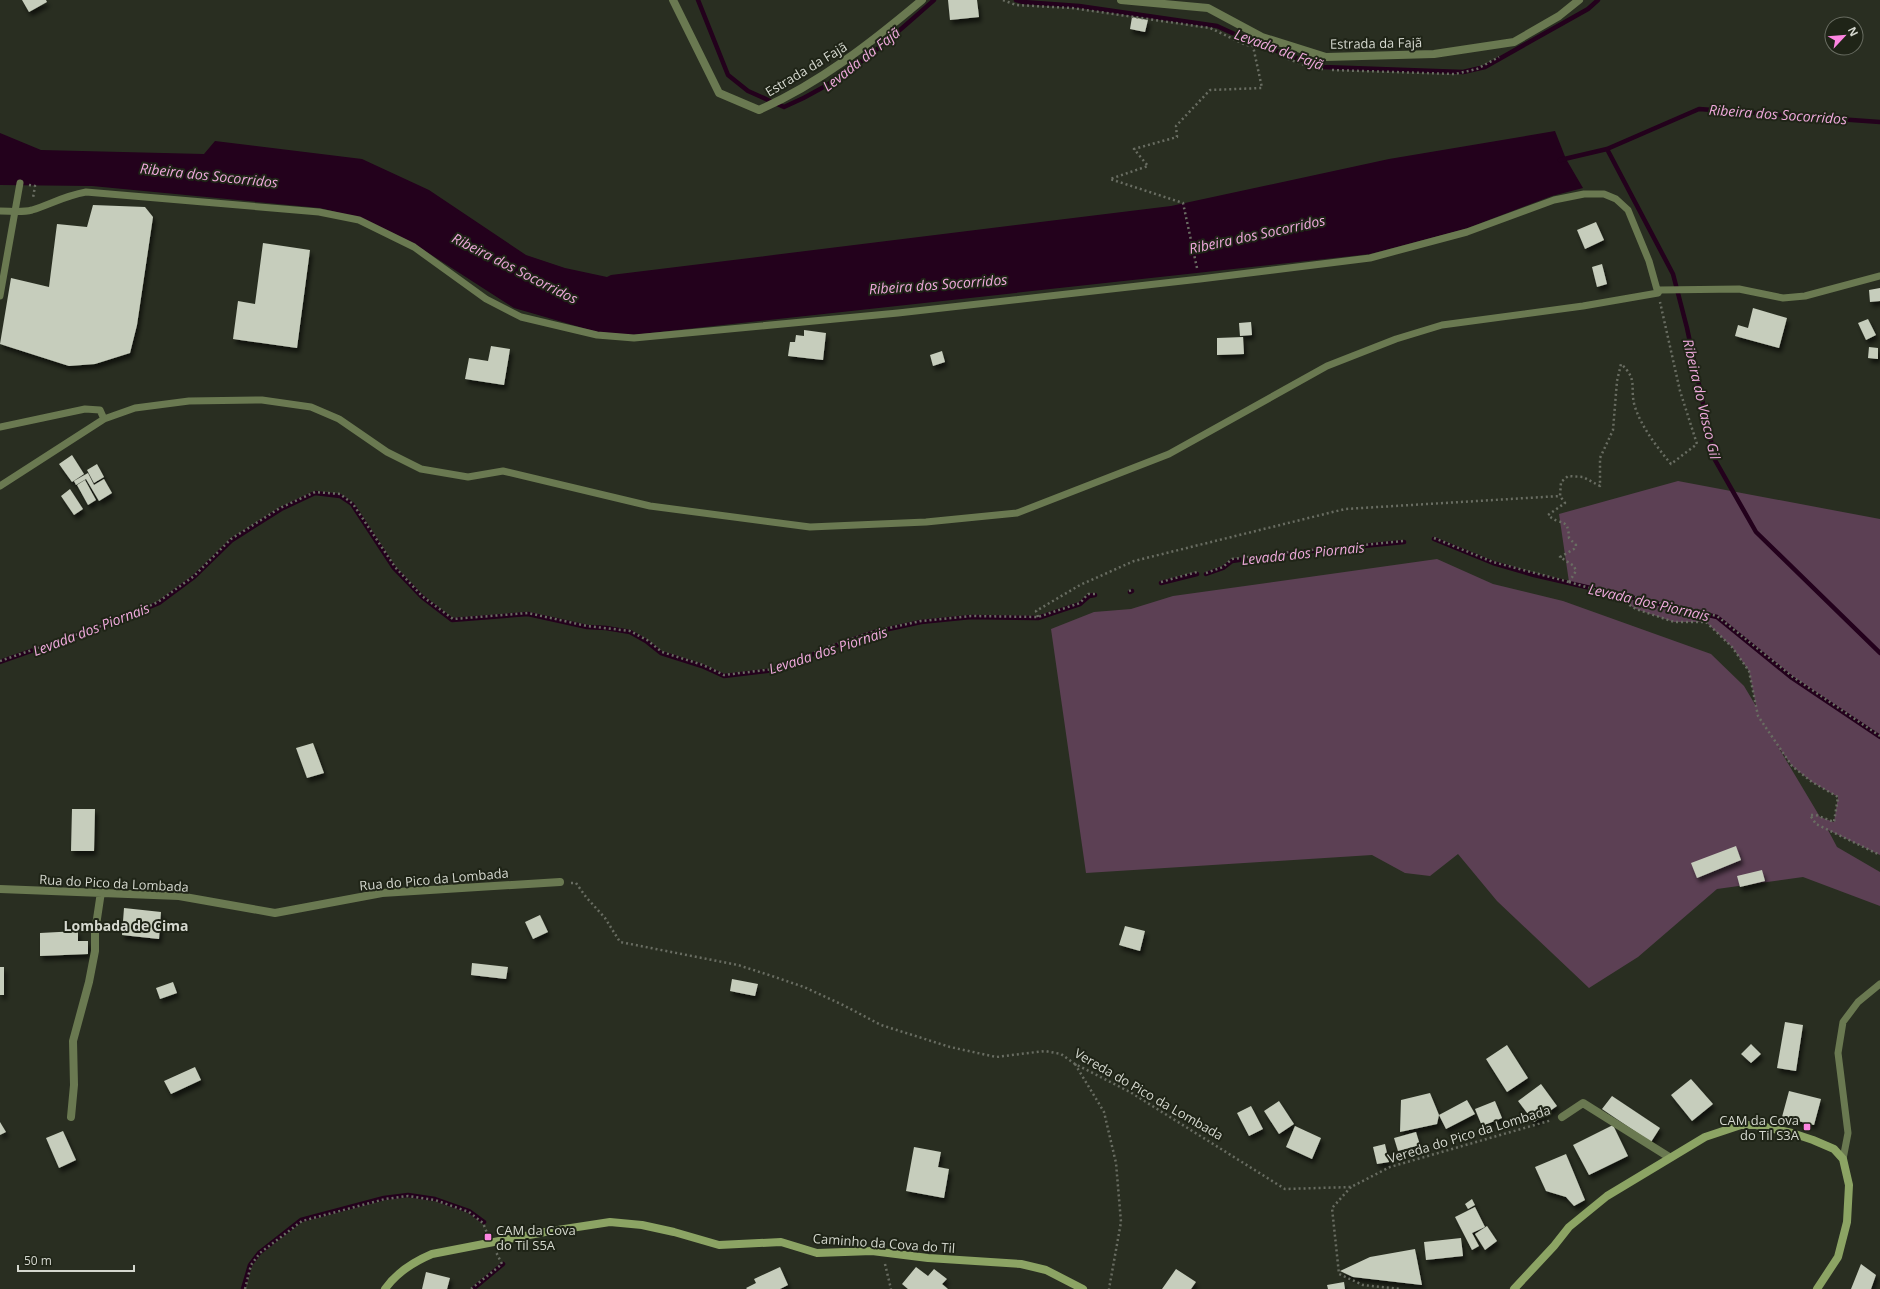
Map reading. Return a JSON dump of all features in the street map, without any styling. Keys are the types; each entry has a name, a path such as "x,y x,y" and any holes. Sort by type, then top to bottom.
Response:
{"street":[{"name":"Estrada da Fajã","path":"673,0 719,93 759,110 780,101 853,56 922,0"},
{"name":"Estrada da Fajã","path":"1121,0 1208,8 1262,37 1326,57 1434,54 1514,42 1560,16 1579,0"},
{"name":"Rua do Pico da Lombada","path":"0,889 178,896 275,913 382,893 560,882"},
{"path":"71,1117 74,1085 73,1041 89,982 101,892"},
{"path":"1562,1117 1583,1103 1669,1158"},
{"path":"1514,1289 1554,1246 1569,1227 1607,1196 1705,1137 1741,1126 1756,1125 1792,1133 1813,1140 1834,1149 1843,1159 1848,1185 1847,1222 1838,1257 1817,1289"},
{"name":"Caminho da Cova do Til","path":"385,1289 392,1279 414,1262 432,1254 545,1232 610,1222 642,1225 674,1232 719,1245 781,1242 817,1253 883,1253 928,1258 1021,1264 1046,1270 1083,1289"}],"lane":[{"path":"0,296 20,183"},
{"path":"0,211 20,212 32,210 68,195 86,192 319,212 359,220 414,247 486,299 521,317 597,335 634,338 898,313 1370,258 1467,232 1554,200 1584,194 1604,194 1616,198 1628,210 1649,261 1659,292"},
{"path":"0,486 104,419 135,408 189,401 262,400 312,407 339,419 387,452 421,469 468,477 503,471 650,506 810,527 926,522 1017,513 1169,454 1327,366 1396,339 1442,325 1583,306 1659,292 1739,289 1783,298 1805,296 1880,276"},
{"path":"0,427 85,409 100,410 104,419"},
{"path":"1843,1159 1848,1133 1838,1053 1843,1022 1858,1002 1880,984"}],"path":[{"path":"1200,279 1183,203 1110,179 1148,166 1134,149 1177,138 1176,126 1210,90 1262,88 1253,46 1254,43 1262,37"},
{"path":"1569,582 1576,571 1574,566 1560,557 1574,549 1576,545 1569,538 1566,523 1553,519 1548,515 1565,503 1560,496 1562,482 1568,476 1583,477 1600,486 1600,458 1613,430 1617,381 1621,364 1630,372 1634,389 1634,405 1641,419 1655,444 1671,464 1697,444 1680,391 1659,292"},
{"path":"0,661 116,620 158,602 194,576 232,539 280,508 314,492 340,494 353,504 395,567 422,596 453,619 528,613 587,626 630,630 647,640 662,652 703,665 724,675 774,669 826,648 875,631 921,621 971,616 1038,617 1080,603 1088,594 1095,594"},
{"path":"1038,617 1036,611 1080,585 1134,561 1345,509 1560,496"},
{"path":"1434,538 1493,562 1535,574 1717,616 1793,677 1880,736"},
{"path":"1206,573 1223,567 1232,560 1242,558 1404,541"},
{"path":"1161,582 1197,572"},
{"path":"1569,582 1613,596 1636,609 1674,622 1706,622 1732,647 1749,671 1758,716 1792,766 1812,782 1838,797 1834,822 1816,815 1810,815 1816,824 1880,855"},
{"name":"Vereda do Pico da Lombada","path":"560,882 576,883 586,898 605,918 620,942 738,965 772,976 823,996 881,1025 950,1047 996,1057 1045,1051 1061,1054 1075,1064 1130,1092 1285,1189 1351,1187 1390,1167 1562,1117"},
{"path":"1075,1064 1104,1112 1116,1162 1122,1222 1109,1289"},
{"path":"1351,1187 1332,1208 1339,1274 1363,1285 1401,1289"},
{"path":"245,1289 251,1265 260,1253 302,1221 385,1199 408,1196 435,1200 469,1212 483,1223 502,1264 471,1289"},
{"path":"883,1253 891,1289"}],"shaded area":[{"path":"1678,481 1880,519 1880,855 1828,830 1837,847 1880,872 1880,906 1803,877 1717,889 1638,957 1589,988 1497,901 1458,854 1430,876 1405,873 1372,855 1086,873 1051,629 1094,612 1131,609 1173,596 1437,559 1493,584 1563,601 1711,654 1744,686 1756,706 1749,671 1732,647 1706,622 1674,622 1636,609 1613,595 1569,582 1559,514","holes":["1777,745 1792,766 1812,782 1838,797 1834,822 1820,817"]}],"water":[{"path":"1555,131 1566,159 1583,188 1552,196 1465,229 1370,254 632,335 597,332 514,308 416,245 361,218 320,208 92,186 0,185 0,133 41,150 204,154 215,141 362,159 429,190 526,255 565,268 607,277 611,275 1171,206 1389,159"}],"building":[{"path":"22,0 46,0 47,2 29,12"},
{"path":"948,0 977,0 979,17 950,20"},
{"path":"1132,17 1148,20 1145,32 1130,29"},
{"path":"93,205 145,207 153,217 137,325 130,353 95,364 69,366 0,344 11,278 49,287 57,224 87,227"},
{"path":"1596,222 1604,240 1585,249 1577,230"},
{"path":"263,243 310,250 297,348 233,339 238,301 255,304"},
{"path":"1602,264 1607,284 1597,287 1592,267"},
{"path":"1880,288 1880,301 1870,302 1869,290"},
{"path":"1753,308 1787,318 1779,348 1735,336 1738,325 1748,328"},
{"path":"1868,319 1876,335 1866,340 1858,323"},
{"path":"1251,322 1252,335 1240,336 1239,323"},
{"path":"804,330 826,333 823,360 788,356 790,342 795,342 796,335 804,336"},
{"path":"1243,337 1244,354 1217,355 1217,338"},
{"path":"491,346 510,349 504,385 465,379 469,358 488,361"},
{"path":"1869,347 1878,348 1878,359 1868,358"},
{"path":"942,351 945,362 933,366 930,355"},
{"path":"72,455 84,474 72,482 59,464"},
{"path":"97,464 104,477 94,483 87,470"},
{"path":"88,473 94,485 104,479 112,493 99,501 86,479 76,485 74,481"},
{"path":"85,480 96,500 88,505 77,485"},
{"path":"70,489 83,509 74,515 61,496"},
{"path":"313,743 324,773 307,778 296,748"},
{"path":"72,809 95,809 94,851 71,851"},
{"path":"1736,846 1741,860 1697,878 1691,863"},
{"path":"1762,870 1765,881 1740,887 1737,876"},
{"path":"124,908 161,912 159,939 122,935"},
{"path":"540,915 548,932 533,939 525,922"},
{"path":"1125,926 1145,931 1140,951 1119,945"},
{"path":"78,931 78,941 88,941 88,954 40,956 40,933"},
{"path":"472,963 508,967 506,979 471,975"},
{"path":"0,967 4,967 4,995 0,995"},
{"path":"732,979 758,984 755,996 730,991"},
{"path":"173,982 177,993 160,999 156,988"},
{"path":"1785,1022 1803,1025 1796,1071 1777,1068"},
{"path":"1751,1044 1761,1054 1751,1063 1741,1054"},
{"path":"1507,1045 1528,1078 1507,1092 1486,1059"},
{"path":"195,1067 201,1080 171,1094 164,1081"},
{"path":"1691,1079 1713,1104 1692,1121 1671,1095"},
{"path":"1541,1084 1557,1106 1534,1122 1518,1101"},
{"path":"1789,1091 1821,1099 1814,1125 1782,1117"},
{"path":"1430,1093 1439,1115 1437,1124 1400,1132 1401,1100"},
{"path":"1612,1096 1660,1128 1651,1142 1602,1109"},
{"path":"1467,1100 1475,1114 1446,1129 1439,1115"},
{"path":"1279,1101 1294,1124 1279,1134 1264,1111"},
{"path":"1495,1101 1502,1118 1482,1126 1475,1109"},
{"path":"1251,1106 1263,1129 1249,1136 1237,1113"},
{"path":"0,1122 6,1132 0,1135"},
{"path":"1613,1125 1628,1156 1589,1175 1573,1145"},
{"path":"1295,1126 1321,1138 1312,1159 1286,1147"},
{"path":"63,1131 76,1160 59,1168 46,1138"},
{"path":"1416,1132 1420,1145 1398,1151 1394,1138"},
{"path":"1385,1144 1389,1162 1377,1164 1373,1147"},
{"path":"914,1147 941,1152 938,1167 949,1169 944,1198 906,1191"},
{"path":"1566,1154 1585,1200 1574,1206 1566,1197 1546,1191 1535,1167"},
{"path":"1472,1199 1475,1205 1468,1209 1465,1204"},
{"path":"1475,1207 1485,1227 1472,1233 1479,1246 1472,1250 1455,1217"},
{"path":"1487,1226 1497,1241 1485,1250 1475,1234"},
{"path":"1461,1238 1463,1256 1426,1260 1424,1242"},
{"path":"1415,1249 1422,1285 1353,1277 1340,1271 1370,1257"},
{"path":"1861,1264 1876,1275 1871,1289 1851,1289"},
{"path":"780,1267 788,1285 780,1289 746,1288 756,1283 754,1279"},
{"path":"916,1267 928,1276 934,1269 947,1279 942,1284 948,1289 908,1289 902,1284"},
{"path":"1176,1269 1196,1282 1191,1289 1162,1289"},
{"path":"426,1272 450,1278 447,1289 422,1289"},
{"path":"1344,1282 1345,1289 1328,1289 1327,1285"}],"waterway":[{"name":"Levada da Fajã","path":"698,0 728,75 748,91 784,107 825,86 864,60 934,0"},
{"name":"Levada da Fajã","path":"1016,0 1023,2 1079,6 1217,26 1254,43 1323,67 1463,72 1485,67 1588,9 1598,0"},
{"name":"Ribeira dos Socorridos","path":"1560,160 1607,149 1699,109 1880,122"},
{"name":"Ribeira do Vasco Gil","path":"1607,149 1673,274 1687,328 1715,460 1756,532 1880,653"},
{"name":"Levada dos Piornais","path":"0,662 116,621 159,603 194,577 232,540 281,509 315,493 340,496 352,504 394,568 422,597 452,620 528,614 587,627 606,628 630,632 646,641 661,653 702,666 724,676 775,670 826,649 875,632 921,622 971,617 1038,618 1080,604 1089,596 1095,595"},
{"name":"Levada dos Piornais","path":"1434,539 1493,563 1534,575 1717,617 1792,678 1880,737"},
{"name":"Levada dos Piornais","path":"1206,574 1223,568 1232,561 1280,554 1404,542"},
{"name":"Levada dos Piornais","path":"1161,583 1197,574"},
{"name":"Levada dos Piornais","path":"243,1289 250,1265 259,1253 301,1220 384,1198 408,1195 435,1199 469,1211 484,1222"},
{"name":"Levada dos Piornais","path":"473,1289 503,1264"}],"place":[{"name":"CAM da Cova do Til S3A","path":"1807,1127"},
{"name":"CAM da Cova do Til S5A","path":"488,1237"}],"district":[{"name":"Lombada de Cima","path":"126,925"}]}
